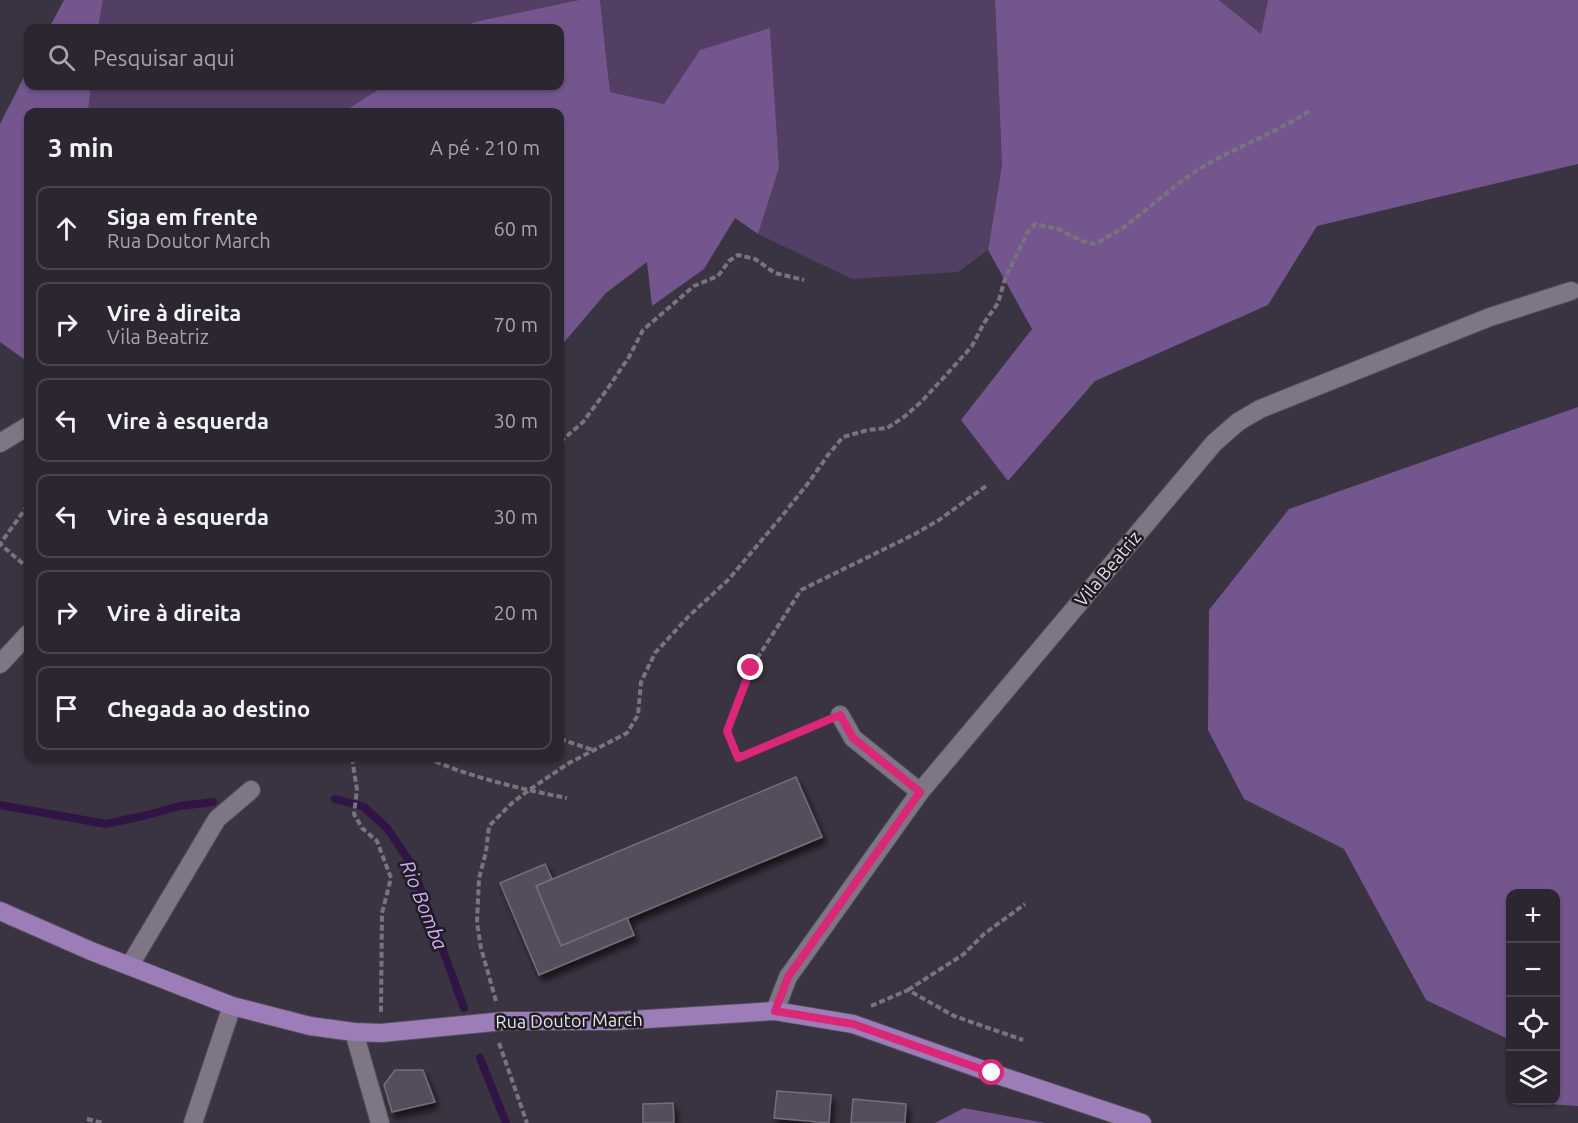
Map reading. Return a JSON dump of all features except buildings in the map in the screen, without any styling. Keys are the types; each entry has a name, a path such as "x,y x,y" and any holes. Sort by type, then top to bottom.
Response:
{"main road":[{"name":"Rua Doutor March","path":"0,912 91,951 232,1006 310,1026 381,1034 498,1022 615,1021 775,1011 853,1024 1142,1123"}],"street":[{"name":"Vila Beatriz","path":"775,1011 788,977 920,792 1214,443 1238,422 1260,409 1490,317 1571,291"},
{"path":"0,443 24,428"},
{"path":"0,664 24,638"},
{"path":"840,715 853,738 920,792"},
{"path":"130,965 217,819 251,790"},
{"path":"194,1123 232,1006"},
{"path":"354,1032 380,1123"}],"path":[{"path":"527,1123 498,1022 494,994 481,948 477,923 479,878 486,852 489,826 512,803 569,763 627,733 638,715 642,682 655,652 729,579 843,438 868,430 887,428 904,417 922,401 972,346 998,303 1005,279 1027,233 1035,224 1058,229 1082,241 1095,244 1129,224 1167,191 1204,167 1252,140 1291,123 1311,110"},
{"path":"564,438 582,422 606,391 629,357 643,330 694,286 718,276 729,261 738,255 754,259 775,273 804,280"},
{"path":"840,715 738,758 727,731 751,668 801,590 923,529 986,486"},
{"path":"24,511 0,544 24,565"},
{"path":"564,740 594,750"},
{"path":"353,762 357,790 354,814 362,828 377,841 391,878 382,913 381,1034"},
{"path":"436,762 529,790 567,798"},
{"path":"853,1024 870,1007 908,990 964,954 984,934 1025,904"},
{"path":"908,990 954,1016 1023,1040"},
{"path":"87,1119 103,1123"}],"shaded area":[{"path":"64,0 103,0 99,24 51,24"},
{"path":"103,0 579,0 471,24 99,24"},
{"path":"579,0 600,0 610,92 664,104 700,50 770,28 779,168 758,234 735,218 704,269 652,306 647,262 606,293 564,342 564,108 349,108 378,90 564,90 564,24 471,24"},
{"path":"600,0 995,0 1002,165 988,250 958,272 852,279 758,234 779,168 770,29 700,50 664,104 610,92"},
{"path":"995,0 1219,0 1261,34 1268,0 1578,0 1578,164 1317,226 1268,305 1095,381 1008,481 961,420 1032,329 988,250 1002,165"},
{"path":"1219,0 1268,0 1261,34"},
{"path":"24,77 24,90 91,90 88,108 24,108 24,359 0,342 0,124"},
{"path":"91,90 378,90 349,108 88,108"},
{"path":"1578,407 1578,1106 1560,1105 1560,889 1506,889 1506,1038 1426,1000 1344,849 1244,799 1208,730 1209,610 1289,509"},
{"path":"964,1108 1045,1123 935,1123"}],"waterway":[{"name":"Rio Bomba","path":"335,799 364,807 387,828 412,865 464,1008"},
{"name":"Rio Bomba","path":"0,805 106,824 180,806 213,802"},
{"name":"Rio Bomba","path":"480,1058 506,1123"}],"route":[{"path":"751,668 727,731 738,758 840,715 853,738 920,792 788,977 775,1011 853,1024 992,1073"}]}
